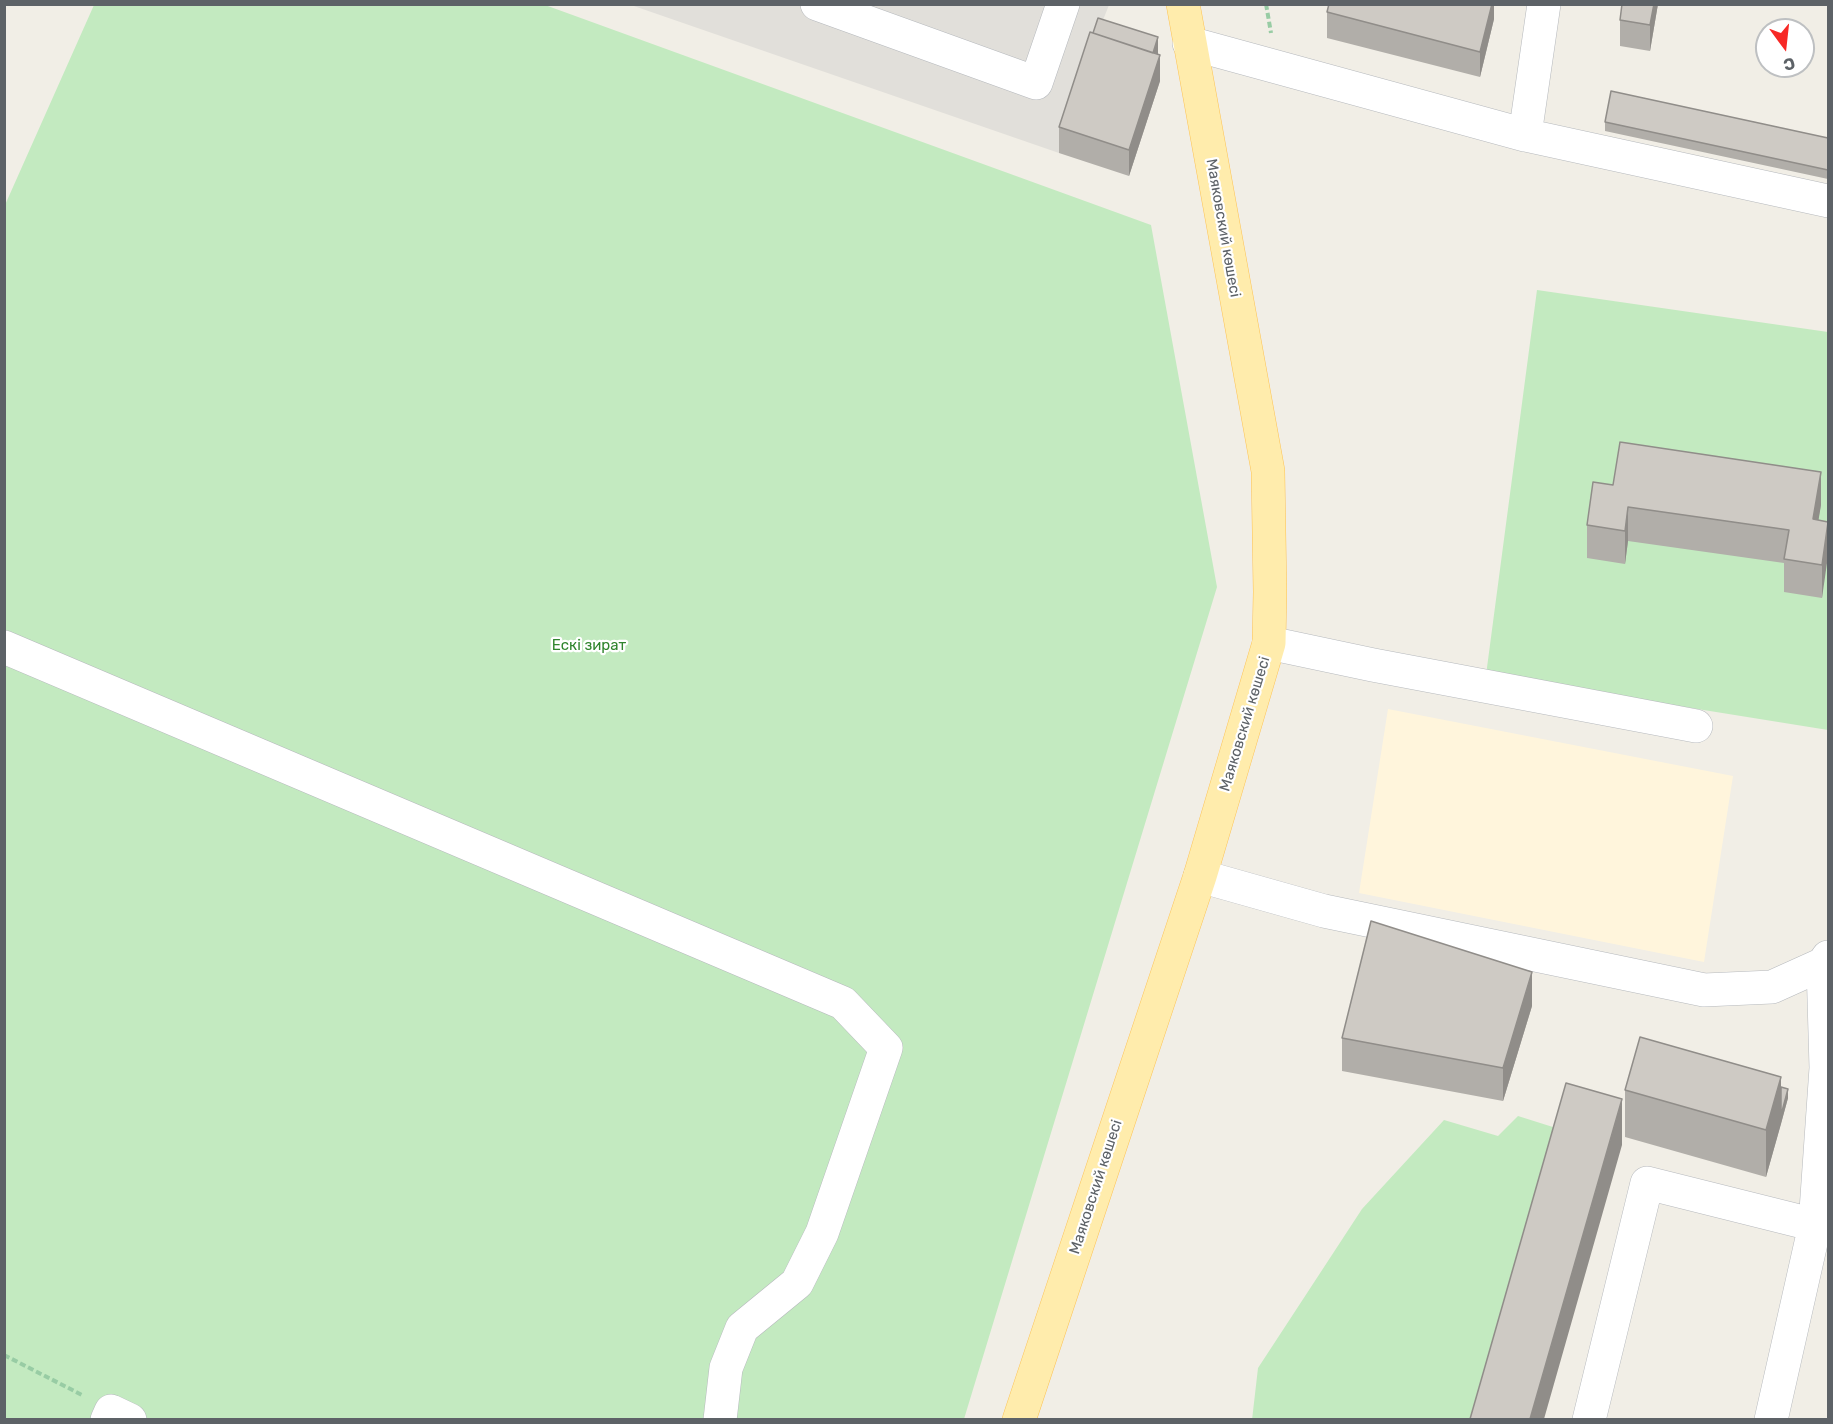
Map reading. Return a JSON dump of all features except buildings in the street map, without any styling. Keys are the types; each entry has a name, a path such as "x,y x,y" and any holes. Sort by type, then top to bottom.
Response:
{"main road":[{"name":"Маяковский көшесі","path":"1019,1419 1200,876 1269,643 1268,471 1183,4"}],"lane":[{"path":"817,4 1036,83 1064,4"},
{"path":"1525,135 1544,4"},
{"path":"1189,43 1525,135 1828,201"},
{"path":"1269,643 1696,726"},
{"path":"4,648 843,1003 886,1048 822,1233 797,1282 742,1328 726,1368 720,1419"},
{"path":"1200,876 1324,911 1704,990 1772,987 1826,960 1826,1068 1815,1225 1771,1419"},
{"path":"1589,1419 1647,1184 1815,1225"}],"path":[{"path":"4,1355 116,1416"}],"shaded area":[{"path":"631,5 1109,5 1059,153"},
{"path":"1388,709 1733,776 1704,962 1359,893"}],"green space":[{"name":"Ескі зират","path":"94,5 545,5 1151,225 1217,587 964,1419 5,1420 5,205"},
{"path":"1537,290 1828,332 1828,730 1486,675"},
{"path":"1518,1116 1556,1128 1473,1419 1252,1420 1258,1368 1362,1209 1444,1120 1498,1136"}]}
